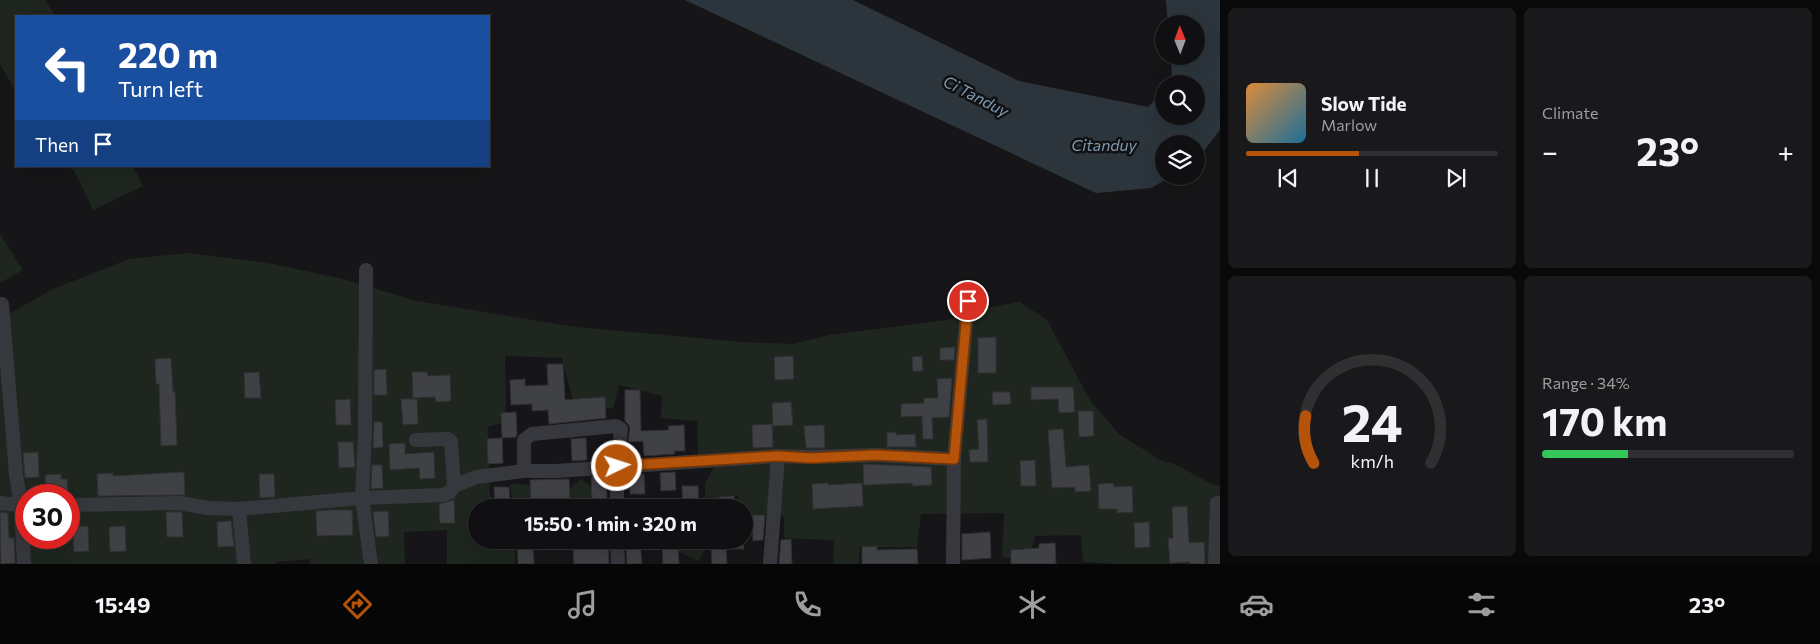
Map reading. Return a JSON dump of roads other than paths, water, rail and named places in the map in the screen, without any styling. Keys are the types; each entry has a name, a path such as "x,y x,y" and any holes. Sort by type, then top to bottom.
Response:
{"street":[{"path":"366,270 365,431 362,498 371,564"},
{"path":"953,564 954,459 968,301"},
{"path":"2,304 16,474 18,484"},
{"path":"524,471 524,440 532,434 616,426 621,429 617,466 617,499"},
{"path":"416,440 448,439 452,441 454,486"},
{"path":"80,506 179,503 208,508 239,509 362,498 443,494 450,492 454,486 476,477 524,471 556,471 778,456 811,458 876,455 954,459"},
{"path":"770,564 778,456"},
{"path":"1215,564 1217,502"},
{"path":"0,503 15,505"},
{"path":"239,509 244,564"},
{"path":"24,549 24,564"},
{"path":"618,549 618,564"}],"water":[{"name":"Citanduy","path":"685,0 853,0 1019,81 1148,107 1155,99 1155,125 1205,125 1205,75 1172,75 1171,65 1205,65 1205,15 1167,15 1166,0 1220,0 1220,130 1205,149 1205,135 1155,135 1156,185 1151,188 1096,193"}],"water label":[{"name":"Ci Tanduy","path":"976,96"}]}
